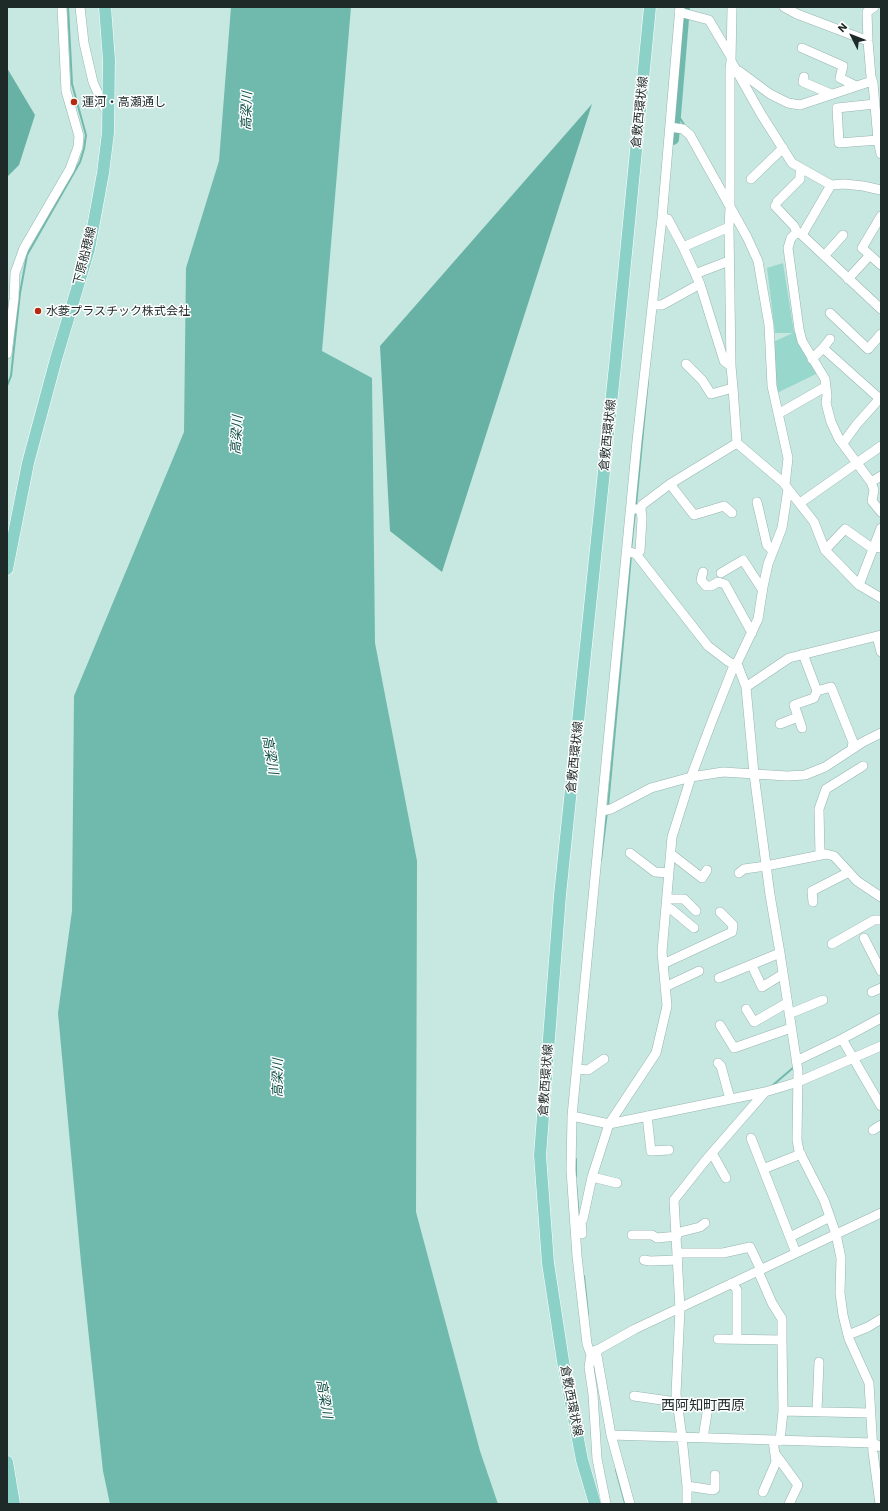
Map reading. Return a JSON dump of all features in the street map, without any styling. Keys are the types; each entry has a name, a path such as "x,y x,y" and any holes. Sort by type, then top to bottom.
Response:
{"main road":[{"name":"下原船穂線","path":"7,569 28,463 56,359 89,249 103,172 108,133 109,60 105,7"},
{"name":"倉敷西環状線","path":"595,1504 582,1460 563,1361 548,1263 540,1155 560,895 616,364 650,7"},
{"path":"7,1462 14,1504"}],"street":[{"path":"7,354 14,299 15,273 30,237 70,169 78,147 79,136 66,90 62,7"},
{"path":"80,7 84,43 93,82 108,113"},
{"path":"732,7 732,61 730,69 729,261 731,366 737,442 786,486 800,503 814,522 825,550 859,585 881,598"},
{"path":"784,7 797,14 868,41"},
{"path":"874,7 867,12 868,41 875,83 878,140 881,154"},
{"path":"631,552 640,550 642,519 636,509 673,127 682,11 709,20 781,150 792,163 801,171 831,185 844,184 881,190"},
{"path":"802,48 843,66 840,78 856,86"},
{"path":"732,61 770,94 788,103 800,105 856,86 875,83"},
{"path":"804,77 803,82 832,94"},
{"path":"875,104 837,108 839,143 878,140"},
{"path":"578,1235 582,1235 581,1221 583,1219 592,1177 609,1124 656,1053 667,1006 663,964 663,940 672,837 712,721 734,668 758,619 761,587 771,550 782,528 786,486 788,458 772,386 769,325 758,261 690,135 682,129 673,127"},
{"path":"751,180 781,150"},
{"path":"801,171 800,178 776,204 799,234 881,309"},
{"path":"831,185 799,234 790,238 788,248 799,329 802,341 825,379 826,403 831,422 843,443 872,482 874,490 872,502 881,512"},
{"path":"881,216 862,248 881,265"},
{"path":"664,218 683,247 696,274 724,361 731,366"},
{"path":"683,247 729,227"},
{"path":"824,256 843,235"},
{"path":"848,279 870,255"},
{"path":"696,274 729,261"},
{"path":"655,305 662,305 700,284"},
{"path":"830,313 868,349 881,334"},
{"path":"812,359 830,339"},
{"path":"823,348 880,398 843,443"},
{"path":"686,364 702,380 711,394 732,388"},
{"path":"779,413 826,387"},
{"path":"636,509 670,484 737,442"},
{"path":"800,503 881,446"},
{"path":"872,482 881,476"},
{"path":"670,484 694,515 724,506 732,514"},
{"path":"756,502 767,545 771,550"},
{"path":"859,585 877,547 881,528"},
{"path":"825,550 845,529 870,546 877,547"},
{"path":"631,552 708,646 729,662 736,665 741,671 746,687 752,774 778,954 783,974 796,1061 798,1082 797,1140 801,1154 824,1200 836,1234 841,1258 840,1293 843,1315 848,1335 869,1384 870,1413 877,1445 873,1452 880,1504"},
{"path":"630,1504 611,1435 598,1354 593,1353 587,1344 571,1170 575,1116 631,552"},
{"path":"721,572 742,560 761,587"},
{"path":"703,572 701,580 706,586 711,586 718,582 725,584 751,632"},
{"path":"746,687 789,658 803,654 879,636 881,652"},
{"path":"802,728 794,705 814,698 817,691 803,654"},
{"path":"817,691 830,687 853,742 852,749"},
{"path":"780,724 798,717"},
{"path":"605,810 651,788 692,777 722,772 787,776 806,775 825,767 881,732"},
{"path":"820,855 820,809 826,789 863,766"},
{"path":"630,853 655,872 669,873"},
{"path":"671,854 702,878 707,870"},
{"path":"739,873 744,869 826,854 834,856 857,881 881,897"},
{"path":"813,902 812,891 849,872"},
{"path":"667,903 684,899 696,911"},
{"path":"667,903 671,909 694,928"},
{"path":"663,964 732,932 733,925 720,912"},
{"path":"832,944 874,920 881,920"},
{"path":"864,938 881,970"},
{"path":"719,978 778,954"},
{"path":"754,970 762,988 783,974"},
{"path":"665,987 699,972"},
{"path":"872,992 881,988"},
{"path":"789,1014 823,1000"},
{"path":"746,1009 754,1022 787,1003"},
{"path":"796,1061 881,1018"},
{"path":"720,1024 734,1048 790,1028"},
{"path":"842,1039 877,1090 881,1106"},
{"path":"575,1116 609,1124 765,1092 798,1082 881,1046"},
{"path":"580,1070 588,1070 604,1059"},
{"path":"718,1063 721,1066 730,1099"},
{"path":"687,1504 687,1486 682,1437 676,1402 680,1308 674,1200 712,1153 765,1092"},
{"path":"647,1116 651,1151 669,1150"},
{"path":"873,1130 881,1125"},
{"path":"751,1138 796,1253"},
{"path":"712,1153 726,1178"},
{"path":"763,1169 801,1154"},
{"path":"592,1177 617,1183"},
{"path":"606,1504 597,1459 593,1394 589,1367 593,1353 634,1329 881,1213"},
{"path":"790,1237 830,1217"},
{"path":"632,1235 652,1235 657,1238 700,1227 705,1223"},
{"path":"644,1260 650,1262 678,1256 723,1253 750,1248 772,1303 782,1319 783,1411 777,1440 776,1462 762,1492"},
{"path":"732,1283 737,1290 737,1339"},
{"path":"848,1335 868,1327 881,1319"},
{"path":"718,1339 782,1340"},
{"path":"817,1411 819,1362"},
{"path":"634,1396 676,1402"},
{"path":"703,1438 708,1407"},
{"path":"783,1411 870,1413"},
{"path":"611,1435 777,1440 877,1445"},
{"path":"776,1455 798,1485 789,1504"},
{"path":"687,1486 713,1490 715,1489 715,1475"}],"shaded area":[{"path":"7,68 35,115 19,165 7,177"},
{"path":"592,104 442,572 390,531 380,346"},
{"path":"783,263 794,332 800,330 820,372 777,393 773,342 793,333 775,333 767,268"}],"water":[{"name":"高梁川","path":"231,7 351,7 322,351 372,378 375,643 417,861 416,1212 480,1451 498,1504 110,1504 103,1471 81,1262 58,1013 72,911 74,696 184,432 186,268 219,161"}],"waterway":[{"path":"7,386 11,376 20,293 27,255 80,162 84,149 86,135 72,84 68,7"},
{"path":"673,139 684,7"},
{"path":"676,112 685,126"},
{"path":"636,505 648,380"},
{"path":"631,549 635,512"},
{"path":"608,806 631,556"},
{"path":"601,860 607,812"},
{"path":"773,1085 794,1067"},
{"path":"576,1159 576,1176"},
{"path":"576,1183 579,1218"},
{"path":"584,1276 588,1314"},
{"path":"616,1470 625,1503"}],"place":[{"name":"運河・高瀬通し","path":"74,102"},
{"name":"水菱プラスチック株式会社","path":"38,311"}],"district":[{"name":"西阿知町西原","path":"703,1406"}]}
